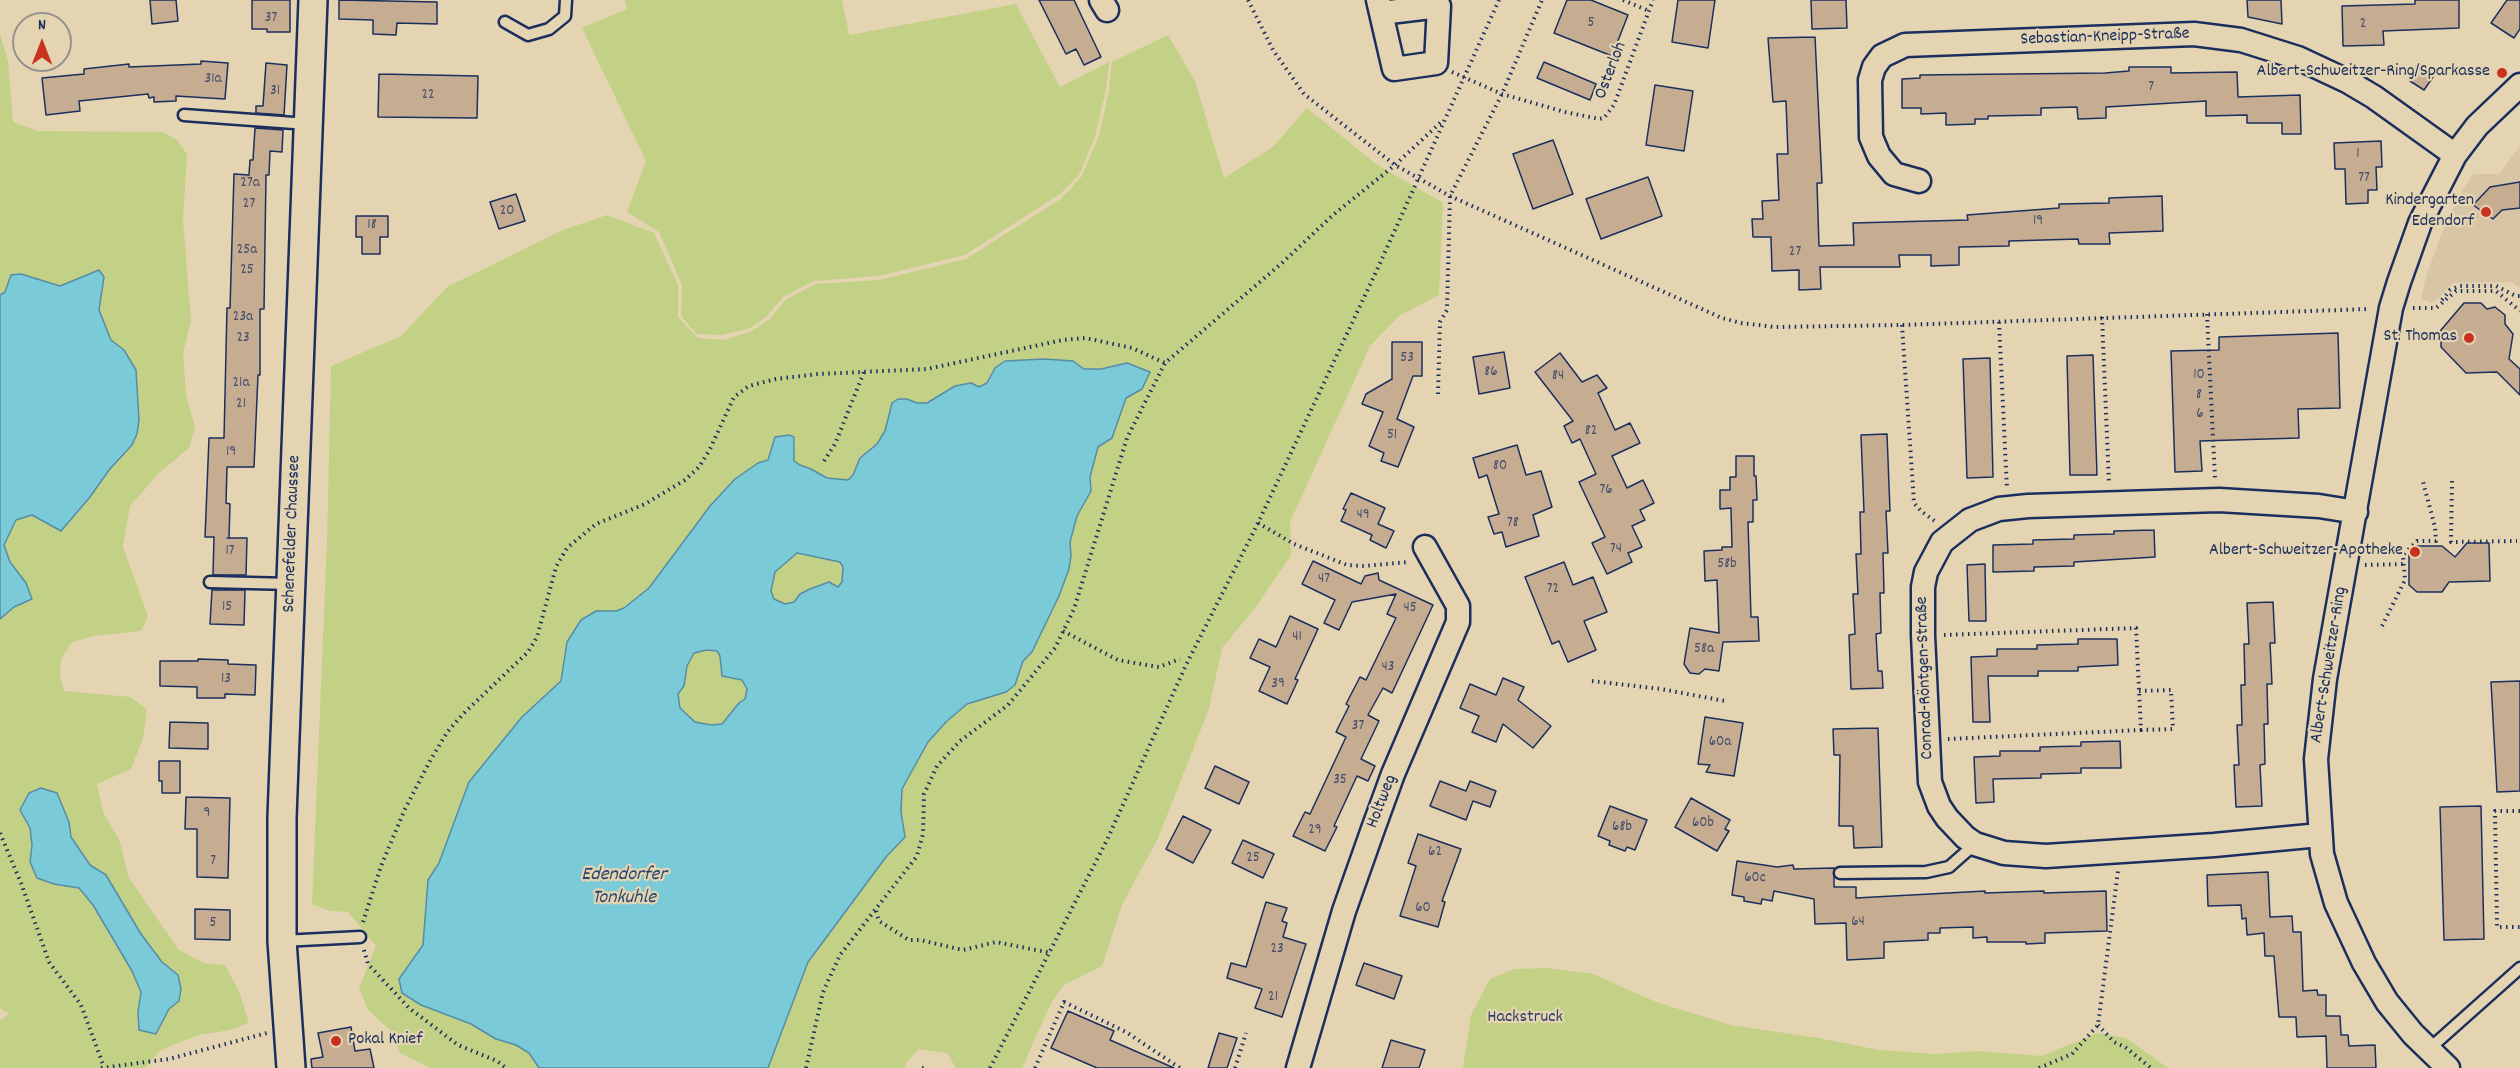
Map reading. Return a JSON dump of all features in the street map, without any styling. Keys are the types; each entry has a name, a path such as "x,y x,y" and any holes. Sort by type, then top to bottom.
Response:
{"street":[{"name":"Schenefelder Chaussee","path":"291,1068 286,1028 282,941 282,817 314,0"},
{"path":"1379,6 1439,6 1436,63 1394,69 1379,6"},
{"name":"Sebastian-Kneipp-Straße","path":"1919,182 1894,174 1878,156 1871,137 1870,80 1874,67 1882,56 1905,45 2194,34 2241,40 2298,58 2347,81 2374,96 2455,155"},
{"name":"Albert-Schweitzer-Ring","path":"2448,1068 2428,1050 2387,1002 2364,963 2336,903 2322,854 2316,759 2325,679 2391,308 2420,223 2455,155 2477,126 2520,86"},
{"name":"Conrad-Röntgen-Straße","path":"2320,835 2120,852 2022,855 1989,850 1976,844 1955,828 1939,806 1930,782 1923,587 1926,572 1935,553 1951,533 1970,519 2007,507 2216,500 2299,504 2356,512"},
{"name":"Holtweg","path":"1298,1068 1344,911 1373,829 1393,774 1458,622 1458,606 1429,554"}],"lane":[{"path":"505,22 528,36 549,29 565,16 566,0"},
{"path":"184,115 308,124"},
{"path":"210,582 291,584"},
{"path":"1840,873 1926,872 1949,867 1976,844"},
{"path":"282,941 360,937"},
{"path":"2428,1050 2520,968"}],"path":[{"path":"1248,0 1273,50 1304,94 1395,165 1450,196 1722,318 1741,323 1775,327 1902,325 2436,308 2456,291 2496,291 2520,311"},
{"path":"990,1068 1107,840 1186,665 1258,523 1499,0"},
{"path":"1438,394 1440,322 1447,310 1450,196 1502,94 1542,0"},
{"path":"1623,0 1649,10"},
{"name":"Osterloh","path":"1502,94 1565,112 1604,118 1614,105 1653,0"},
{"path":"1436,63 1462,78 1502,94"},
{"path":"806,1068 823,992 840,955 917,856 923,834 924,794 937,766 960,741 1008,705 1055,648 1074,609 1127,438 1165,363 1341,208 1395,165 1444,119"},
{"path":"2441,303 2450,290 2459,286 2496,286 2520,296"},
{"path":"2207,314 2216,500"},
{"path":"2102,317 2110,503"},
{"path":"1999,322 2007,507"},
{"path":"1902,325 1914,503 1927,516"},
{"path":"506,1068 497,1061 458,1046 410,1008 368,964 360,937 381,866 405,809 431,759 448,731 463,714 528,652 537,637 556,567 567,548 596,524 645,504 699,468 734,398 749,386 818,374 927,369 1063,340 1085,338 1132,348 1165,363"},
{"path":"824,461 836,444 864,372"},
{"path":"2382,626 2404,580 2403,555 2417,541 2436,541 2435,527 2422,478"},
{"path":"2452,481 2451,542 2517,541"},
{"path":"1258,523 1294,544 1347,565 1364,566 1429,554"},
{"path":"2346,565 2404,564"},
{"path":"1923,635 2136,628 2141,730"},
{"path":"1063,631 1118,660 1159,666 1180,659"},
{"path":"1592,681 1660,689 1725,701"},
{"path":"1927,740 2173,729 2171,690 2139,692"},
{"path":"2520,811 2495,812 2497,927 2520,927"},
{"path":"0,833 21,882 49,962 81,1005 102,1068 169,1059 286,1028"},
{"path":"2039,1068 2072,1054 2098,1025 2120,852"},
{"path":"876,910 879,921 909,940 920,940 963,950 996,942 1051,952"},
{"path":"1035,1068 1064,1002 1126,1032 1179,1068"},
{"path":"2098,1025 2114,1042 2125,1047 2151,1068"},
{"path":"1235,1068 1246,1033"},
{"path":"922,1068 927,1068"}],"shaded area":[{"name":"Kindergarten Edendorf","path":"2520,146 2520,288 2511,282 2453,283 2435,302 2431,303 2421,299 2427,273 2444,228 2459,196 2473,174 2499,174"}],"green space":[{"path":"625,0 842,0 849,35 1016,4 1060,87 1109,62 1106,90 1095,137 1079,175 1060,194 965,255 879,276 814,281 783,297 767,316 751,328 722,335 697,334 681,316 682,285 659,232 627,212 646,161 582,28 627,9"},
{"path":"0,34 8,61 13,122 37,131 163,132 177,140 187,154 183,220 191,321 183,353 186,395 195,427 189,448 159,473 130,506 123,547 148,616 141,631 95,636 72,642 61,659 60,676 64,691 131,697 147,710 143,738 131,769 97,784 103,812 119,839 129,878 179,950 204,963 225,965 239,991 249,1023 230,1030 199,1035 175,1044 160,1051 145,1068 0,1068 0,1020 9,1014 0,1008 0,619 14,607 26,583 10,562 4,545 17,520 32,515 61,531 109,470 119,461 139,420 136,370 124,350 111,340 99,310 104,277 60,286 21,274 0,295","holes":["69,822 71,837 90,865 106,875 141,935 162,962 178,975 179,1001 169,1009 156,1034 138,1012 141,992 132,971 93,905 79,888 54,884 30,862 32,845 30,828"]},
{"path":"1168,35 1195,81 1224,178 1273,147 1307,108 1376,164 1443,203 1439,295 1399,316 1370,346 1290,522 1291,555 1255,608 1222,648 1209,709 1158,838 1122,905 1102,966 1064,985 1051,1003 1022,1068 956,1068 947,1053 919,1049 906,1063 905,1068 768,1068 808,962 886,857 905,837 901,812 902,789 928,742 967,704 1006,692 1015,685 1023,661 1032,652 1071,556 1070,542 1077,516 1091,491 1090,477 1098,447 1112,438 1126,397 1142,389 1150,372 1127,364 1101,369 1084,369 1073,361 1044,359 1005,361 990,376 987,383 979,387 955,386 927,403 917,403 907,399 889,411 885,431 877,444 860,458 853,475 848,480 827,478 794,462 796,442 772,446 768,460 758,463 710,506 649,588 634,601 616,611 595,611 564,661 561,681 522,717 469,782 439,863 428,880 423,945 399,979 421,1005 471,1024 496,1039 516,1045 529,1053 539,1068 431,1068 400,1053 390,1030 368,1010 359,988 376,946 348,912 330,911 312,904 327,542 331,366 401,336 447,287 563,230 607,215 654,233 678,285 678,317 698,338 724,340 752,331 770,319 785,300 815,284 879,280 966,259 1062,198 1082,176 1099,135 1109,91 1112,62"},
{"path":"797,553 840,562 843,567 842,582 838,587 829,582 810,589 794,602 785,604 774,599 771,591 775,572"},
{"path":"707,650 717,651 721,656 722,675 742,680 747,689 745,699 722,724 711,725 695,722 680,708 678,694 684,686 687,667 694,653"},
{"name":"Hackstruck","path":"1547,968 1593,974 1656,1002 1731,1025 1879,1050 1935,1054 1978,1051 2041,1056 2098,1033 2126,1038 2168,1068 1463,1068 1471,1015 1490,979 1514,969"}],"water":[{"path":"99,270 104,277 99,310 111,340 124,350 136,370 139,420 137,434 132,445 109,470 61,531 32,515 16,520 4,545 10,562 26,583 32,599 14,607 0,619 0,295 5,292 11,275 21,274 60,286"},
{"name":"Edendorfer Tonkuhle","path":"1044,359 1073,361 1084,369 1101,369 1127,363 1150,372 1142,389 1126,398 1112,438 1098,447 1090,477 1091,491 1077,516 1070,542 1069,569 1059,596 1032,652 1023,661 1015,685 1006,692 967,704 928,742 902,789 901,812 905,837 886,857 808,962 768,1068 539,1068 529,1053 516,1045 496,1039 471,1024 421,1005 402,993 399,979 423,945 428,880 439,863 469,782 522,717 561,681 567,642 581,620 596,611 616,611 624,608 649,588 710,506 735,479 758,463 768,460 775,437 789,435 794,437 794,461 800,465 827,478 848,480 853,475 860,458 877,444 885,431 892,403 898,399 907,399 917,403 927,403 955,386 971,383 979,387 987,383 995,368 1005,361","holes":["797,553 840,562 843,567 842,582 838,587 829,582 810,589 800,594 794,602 785,604 774,599 771,591 775,572","707,650 717,651 720,656 722,676 742,680 747,689 745,699 722,724 711,725 695,722 680,708 678,694 684,686 687,666 694,653"]},
{"path":"41,788 57,793 69,822 71,837 90,865 106,875 141,934 162,962 178,975 181,989 179,1001 169,1009 156,1034 139,1030 138,1012 141,992 132,971 93,905 79,888 54,884 37,878 30,862 32,845 30,828 20,810 29,793"}],"building":[{"path":"150,0 176,0 178,21 152,24"},
{"path":"252,0 290,0 290,32 267,32 267,29 252,29"},
{"path":"339,0 437,2 437,24 397,23 396,35 373,34 373,20 339,19"},
{"path":"1039,0 1074,0 1101,57 1084,65 1076,49 1066,54"},
{"path":"1567,0 1591,0 1628,15 1612,56 1554,33"},
{"path":"1678,0 1715,0 1708,48 1672,42"},
{"path":"1811,0 1846,0 1847,28 1812,29"},
{"path":"2247,0 2281,0 2282,24 2248,17"},
{"path":"2415,0 2459,0 2459,28 2383,31 2384,45 2343,46 2342,6 2415,4"},
{"path":"2507,0 2520,0 2520,29 2514,38 2491,23"},
{"path":"1815,37 1822,183 1817,183 1819,246 1854,245 1853,223 1968,220 1967,215 2059,208 2059,204 2109,203 2109,198 2162,196 2163,231 2109,233 2110,244 2079,244 2078,239 2009,241 2009,246 1959,247 1959,265 1931,266 1931,255 1899,255 1900,267 1820,267 1821,289 1799,290 1799,270 1772,271 1771,237 1753,237 1752,219 1763,219 1762,201 1779,200 1777,154 1788,154 1786,101 1773,102 1768,38"},
{"path":"201,61 228,63 225,99 176,96 176,101 154,102 154,97 149,98 148,94 79,101 80,111 46,115 42,78 84,74 84,69 129,64 129,67 201,64"},
{"path":"1544,62 1596,84 1590,100 1537,78"},
{"path":"266,63 287,65 284,115 256,113 256,106 263,106"},
{"path":"2421,65 2435,74 2424,90 2410,81"},
{"path":"2129,67 2171,67 2171,73 2237,72 2238,97 2300,95 2301,134 2282,134 2282,123 2247,123 2247,115 2206,116 2206,101 2106,107 2106,118 2078,119 2077,107 2041,108 2041,115 1988,116 1988,119 1975,119 1975,124 1946,125 1946,113 1921,114 1921,108 1902,108 1902,79 1920,78 1920,75 2105,73 2129,71"},
{"path":"379,74 478,76 477,118 378,117"},
{"path":"1655,85 1693,91 1684,151 1646,145"},
{"path":"255,128 283,130 282,152 270,151 269,175 266,175 264,309 260,309 260,375 258,375 254,467 227,467 226,503 230,504 229,538 247,538 246,575 213,575 214,537 205,537 209,438 224,438 227,308 230,308 234,174 249,175 250,160 253,160"},
{"path":"1553,140 1573,194 1533,209 1513,154"},
{"path":"2381,141 2382,167 2376,167 2377,190 2368,190 2368,203 2346,204 2345,169 2335,169 2334,143"},
{"path":"1648,177 1662,216 1601,239 1586,199"},
{"path":"2520,182 2520,208 2502,210 2493,219 2473,205 2490,187"},
{"path":"516,194 525,221 499,229 490,202"},
{"path":"356,216 388,216 388,237 380,237 380,254 362,254 362,237 356,237"},
{"name":"St. Thomas","path":"2464,303 2481,303 2487,309 2495,307 2505,315 2505,324 2513,334 2509,359 2520,369 2520,395 2497,372 2466,373 2441,347 2441,330"},
{"path":"2338,333 2340,408 2298,409 2299,438 2200,441 2202,471 2175,472 2171,351 2219,350 2219,337"},
{"path":"1392,342 1422,342 1422,376 1413,376 1397,419 1414,427 1398,467 1381,461 1384,453 1369,446 1383,412 1362,404 1366,394 1392,379"},
{"path":"1504,352 1510,388 1479,394 1473,357"},
{"path":"1560,353 1582,382 1597,375 1607,388 1598,393 1615,430 1630,423 1640,443 1612,456 1627,488 1643,480 1654,503 1640,510 1645,520 1632,526 1642,547 1628,553 1632,562 1607,574 1592,543 1605,537 1579,482 1596,474 1580,439 1572,443 1564,426 1573,421 1535,372"},
{"path":"2093,355 2097,475 2070,475 2067,356"},
{"path":"1990,358 1993,477 1967,478 1963,359"},
{"path":"1887,434 1890,511 1886,511 1888,553 1883,553 1884,593 1880,593 1881,633 1876,634 1878,671 1882,671 1883,688 1851,689 1849,635 1855,634 1853,594 1858,594 1856,554 1861,554 1860,512 1864,512 1861,435"},
{"path":"1517,445 1526,475 1541,471 1552,507 1533,515 1539,536 1506,547 1502,532 1494,534 1488,517 1499,514 1487,475 1479,478 1473,458"},
{"path":"1736,456 1754,456 1757,500 1753,500 1753,522 1748,522 1751,617 1758,617 1759,641 1723,642 1719,671 1705,669 1699,674 1690,673 1684,664 1690,628 1719,633 1717,580 1705,581 1704,551 1732,547 1731,508 1720,509 1720,490 1730,490 1730,477 1736,477"},
{"path":"1351,493 1385,508 1378,524 1394,531 1386,548 1370,540 1372,535 1341,521 1346,510 1343,509"},
{"path":"2154,530 2155,557 2074,562 2074,566 2034,567 2034,571 1993,572 1993,545 2033,544 2033,540 2074,539 2074,535 2114,534 2114,531"},
{"path":"2467,543 2489,543 2490,581 2449,582 2442,592 2417,592 2409,585 2409,555 2417,546 2442,546 2455,557"},
{"path":"1313,561 1361,584 1365,576 1378,573 1379,580 1433,605 1392,693 1383,688 1368,715 1379,721 1361,759 1375,766 1368,781 1357,776 1325,851 1293,836 1305,812 1310,814 1346,737 1336,732 1349,706 1346,704 1360,677 1366,680 1396,618 1387,614 1396,594 1352,602 1339,630 1324,623 1335,600 1302,584"},
{"path":"1564,562 1573,585 1593,577 1607,612 1584,621 1596,650 1568,662 1559,641 1552,644 1525,577"},
{"path":"1985,564 1986,621 1969,621 1967,565"},
{"path":"212,590 245,590 244,625 210,624"},
{"path":"2273,602 2275,643 2270,643 2272,684 2267,684 2268,724 2264,724 2265,764 2260,765 2262,806 2236,807 2234,765 2239,765 2237,725 2242,725 2241,685 2245,685 2244,644 2249,644 2247,603"},
{"path":"1290,616 1318,629 1295,679 1298,680 1287,704 1259,691 1270,667 1250,658 1259,639 1276,647"},
{"path":"2078,639 2117,639 2118,665 2078,667 2078,671 2038,671 2038,676 1988,676 1990,722 1973,722 1971,657 1997,656 1997,649 2037,649 2037,645 2078,644"},
{"path":"198,659 228,660 228,664 256,665 255,695 225,694 225,698 197,698 197,687 160,686 160,661 198,661"},
{"path":"1503,678 1524,687 1518,700 1551,726 1533,748 1503,724 1496,742 1472,732 1479,716 1460,708 1470,684 1496,695"},
{"path":"2520,681 2520,791 2497,792 2491,682"},
{"path":"1705,717 1743,723 1734,776 1706,772 1710,765 1698,764"},
{"path":"170,722 208,723 208,749 169,748"},
{"path":"1878,728 1882,847 1854,848 1853,826 1839,826 1840,755 1834,755 1833,729"},
{"path":"2120,741 2121,768 2081,768 2081,773 2041,774 2041,778 1993,779 1994,802 1976,803 1974,757 2000,756 2000,751 2040,751 2040,747 2081,746 2081,742"},
{"path":"159,761 180,761 180,793 162,793 162,781 159,781"},
{"path":"1215,766 1249,782 1239,804 1205,788"},
{"path":"1440,781 1466,791 1470,781 1496,791 1490,807 1473,801 1466,820 1430,806"},
{"path":"186,797 230,798 228,878 197,877 197,829 185,829"},
{"path":"1691,798 1730,820 1725,829 1729,831 1717,851 1675,827"},
{"path":"1610,806 1647,820 1635,850 1627,847 1625,851 1609,845 1610,841 1598,836"},
{"path":"2481,806 2484,939 2444,940 2440,807"},
{"path":"1183,816 1211,830 1193,863 1166,849"},
{"path":"1418,834 1461,849 1442,901 1445,902 1438,927 1400,916 1416,866 1408,863"},
{"path":"1243,840 1274,854 1263,878 1232,863"},
{"path":"1737,861 1777,867 1793,865 1794,869 1834,868 1834,887 1856,887 1856,898 1985,891 1985,893 2044,891 2044,893 2106,891 2107,931 2045,933 2045,943 2026,944 2026,942 1987,942 1987,937 1973,938 1973,927 1940,928 1940,933 1928,933 1928,940 1884,942 1884,958 1847,960 1846,923 1815,924 1814,899 1774,891 1772,901 1762,899 1761,904 1744,901 1744,897 1732,895"},
{"path":"2268,872 2270,917 2292,916 2293,932 2301,932 2303,991 2317,990 2318,995 2326,995 2326,1016 2340,1016 2341,1035 2348,1035 2349,1046 2375,1045 2376,1068 2327,1068 2326,1036 2297,1037 2296,1017 2279,1017 2274,956 2265,956 2264,933 2247,935 2246,918 2242,919 2241,905 2208,906 2207,875"},
{"path":"1266,902 1287,908 1282,921 1287,923 1283,937 1306,944 1282,1017 1255,1008 1262,989 1227,978 1231,963 1246,967"},
{"path":"195,909 230,910 230,940 195,939"},
{"path":"1364,963 1402,976 1394,999 1356,985"},
{"path":"1068,1011 1114,1031 1110,1040 1174,1068 1097,1068 1051,1048"},
{"name":"Pokal Knief","path":"351,1027 355,1051 370,1049 374,1068 312,1068 311,1059 323,1057 318,1033"},
{"path":"1219,1033 1237,1038 1227,1068 1208,1068"},
{"path":"1391,1040 1425,1050 1419,1068 1382,1068"}],"place":[{"name":"Albert-Schweitzer-Ring/Sparkasse","path":"2502,73"},
{"name":"Kindergarten Edendorf","path":"2486,212"},
{"name":"St. Thomas","path":"2469,338"},
{"name":"Albert-Schweitzer-Apotheke","path":"2415,552"},
{"name":"Pokal Knief","path":"336,1041"}]}
